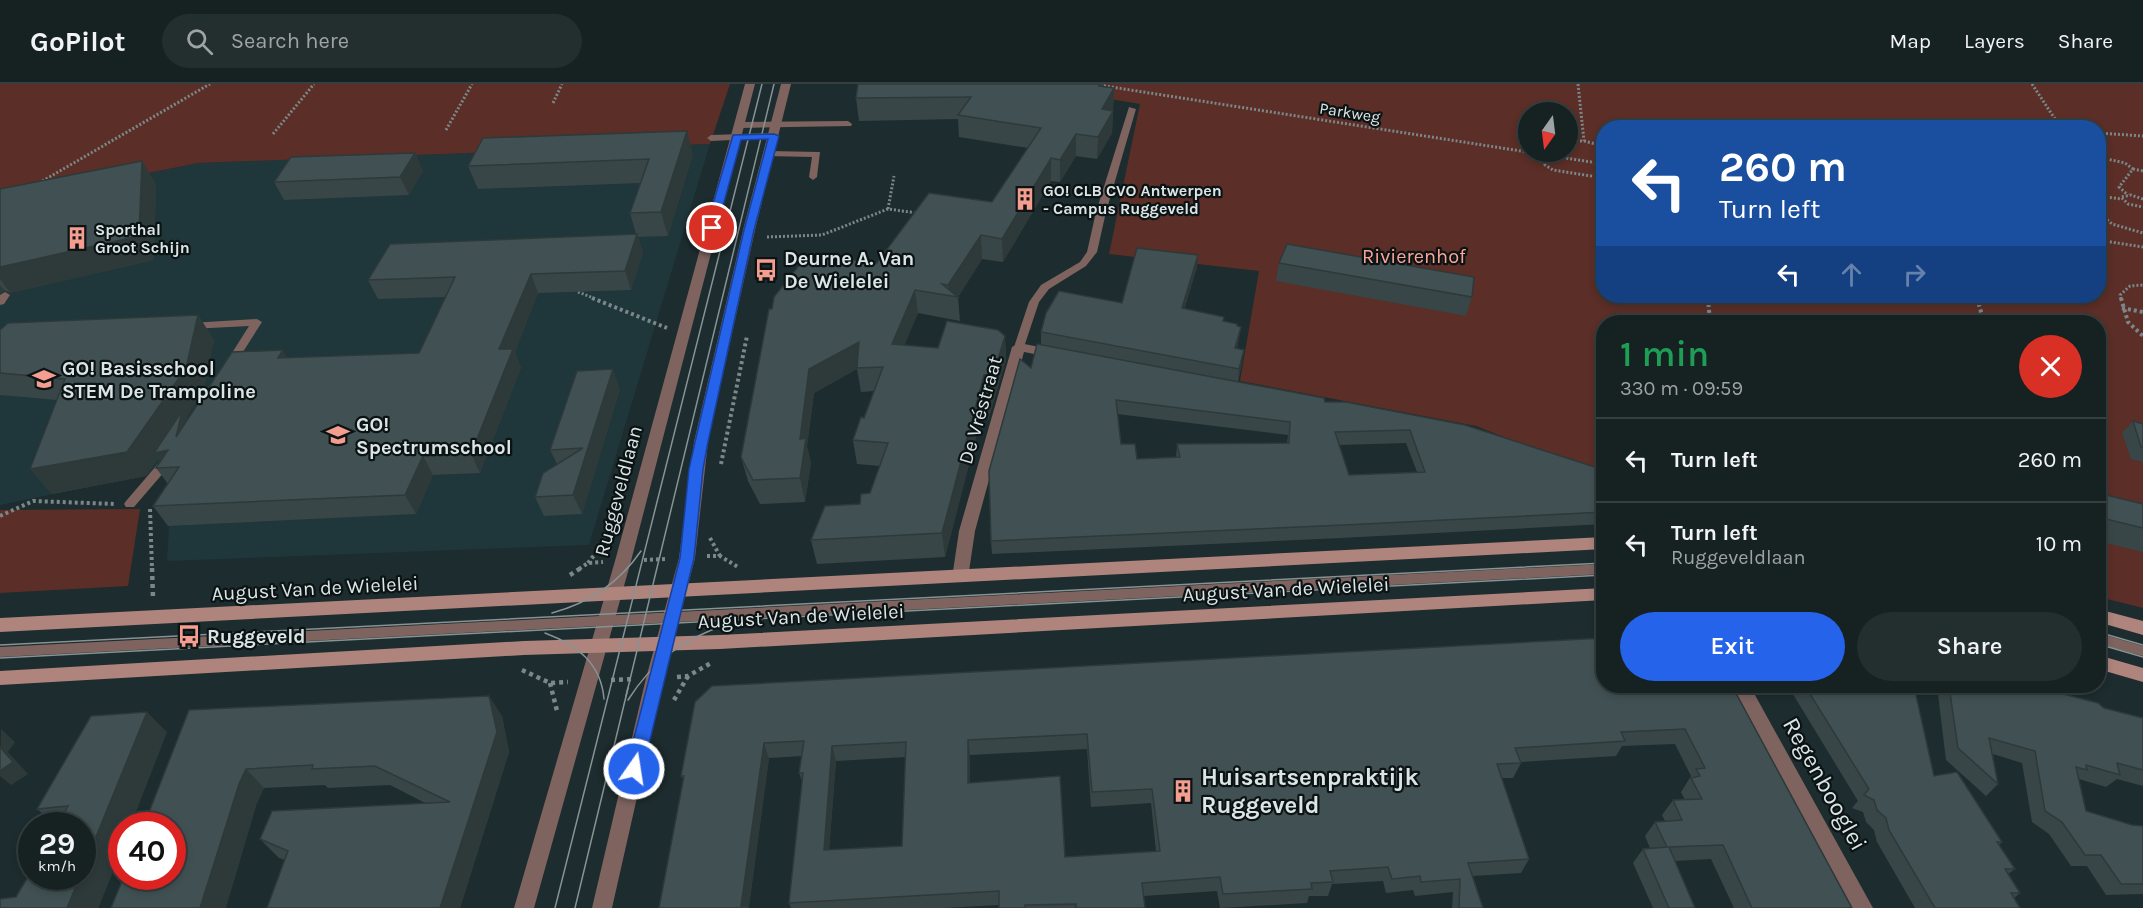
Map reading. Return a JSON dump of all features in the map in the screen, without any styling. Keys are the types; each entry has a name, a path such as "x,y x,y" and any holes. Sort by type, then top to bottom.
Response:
{"main road":[{"name":"August Van de Wielelei","path":"0,625 614,593 960,578 1596,543"},
{"name":"August Van de Wielelei","path":"0,678 525,648 665,644 1596,594"},
{"path":"2106,617 2143,628"},
{"path":"2106,664 2143,675"}],"street":[{"name":"Ruggeveldlaan","path":"524,908 623,561 750,84"},
{"path":"602,908 655,678 687,558 701,442 749,230 776,131 786,84"},
{"name":"De Vréstraat","path":"960,578 967,531 1019,347 1064,355"},
{"name":"Regenbooglei","path":"1745,693 1863,908"}],"lane":[{"path":"1019,347 1034,302 1040,294 1046,287 1083,264 1092,252 1101,212 1132,109"},
{"path":"711,138 738,131 776,131 848,124"},
{"path":"769,154 817,154 813,177"},
{"path":"176,327 257,322 225,372"},
{"path":"130,504 160,472 173,452"},
{"name":"August Van de Wielelei","path":"0,652 1596,569"},
{"path":"2106,640 2143,651"}],"path":[{"path":"34,189 38,183 210,84"},
{"path":"273,134 314,84"},
{"path":"446,130 472,84"},
{"path":"553,103 562,84"},
{"name":"Parkweg","path":"1092,84 1518,149"},
{"path":"1578,84 1584,141"},
{"path":"2032,84 2055,120"},
{"path":"2106,134 2143,136"},
{"path":"1578,141 1596,144"},
{"name":"Parkweg","path":"1578,159 1596,163"},
{"path":"2106,159 2125,163 2133,169 2143,171"},
{"path":"1545,162 1545,165 1553,170 1596,177"},
{"path":"2128,195 2119,187 2133,169"},
{"path":"888,209 894,176"},
{"path":"2121,199 2122,196 2128,195 2143,199"},
{"path":"2106,197 2121,199 2142,209"},
{"path":"767,237 822,235 888,209 926,214"},
{"path":"2106,219 2122,228 2143,233"},
{"path":"2106,241 2143,247"},
{"path":"2143,285 2130,286 2120,296 2128,322 2143,336"},
{"path":"578,292 668,328"},
{"path":"2122,308 2143,312"},
{"path":"0,516 33,501 130,504 150,507 154,607"},
{"path":"623,561 687,558"},
{"path":"587,681 655,678"}],"shaded area":[{"path":"710,144 589,545 167,561 172,470 0,505 0,203 198,163"}],"green space":[{"path":"0,84 730,84 710,144 198,163 0,203"},
{"name":"Rivierenhof","path":"1019,84 2143,84 2143,608 2106,599 2106,315 1596,315 1596,468 1524,445 1476,426 1240,381 1259,271 1109,254 1140,104"},
{"path":"140,509 128,586 0,593 0,510"}],"building":[{"path":"858,84 1100,84 1099,86 1114,88 1102,109 1113,111 1098,137 1076,134 1060,160 1051,158 1002,239 981,235 948,285 942,284 958,297 915,290 892,344 938,348 947,321 998,330 1005,336 987,396 986,375 984,375 942,533 811,540 825,506 860,504 861,494 870,493 888,443 853,440 861,417 864,418 883,367 857,368 859,342 809,369 800,439 806,438 800,478 753,480 741,457 769,309 772,309 774,297 809,253 876,264 929,193 992,202 1041,128 958,115 971,97 856,98"},
{"path":"687,131 661,212 630,213 649,159 468,166 483,138"},
{"path":"415,153 400,177 274,182 291,157"},
{"path":"142,161 139,236 0,267 0,189"},
{"path":"637,234 625,271 531,274 499,349 513,349 471,454 423,456 405,495 153,506 179,467 156,468 168,450 154,453 182,411 176,437 232,352 283,350 278,358 419,353 455,277 368,280 390,244"},
{"path":"1287,244 1474,277 1472,297 1279,263"},
{"path":"1137,248 1198,255 1182,308 1224,317 1223,321 1241,327 1235,348 1244,350 1239,369 1041,332 1046,313 1059,291 1122,303"},
{"path":"198,315 186,368 127,452 30,469 65,379 0,373 0,330 8,323"},
{"path":"1037,344 1324,398 1325,402 1346,402 1465,425 1596,467 1596,512 991,541 989,471 1020,359 1031,368","holes":["1116,400 1290,422 1289,443 1177,444 1180,457 1137,459 1135,444 1121,444","1410,430 1425,472 1349,475 1335,432"]},
{"path":"613,369 573,495 535,497 543,473 583,448 550,450 577,371"},
{"path":"2133,421 2143,424 2143,448 2141,447"},
{"path":"2106,495 2143,504 2143,528 2106,519"},
{"path":"1596,638 1596,693 1736,693 1852,908 1752,908 1723,845 1669,847 1695,908 1669,908 1643,849 1667,847 1655,822 1682,820 1673,800 1702,799 1691,778 1700,776 1696,769 1705,768 1685,729 1621,732 1625,741 1515,748 1521,763 1497,764 1529,859 1468,863 1483,908 1459,908 1460,879 1421,882 1420,876 1392,879 1388,867 1330,871 1333,882 1311,883 1312,889 1223,894 1220,877 1142,883 1145,908 1076,908 1076,904 999,908 999,891 789,903 803,773 799,773 804,741 764,743 741,906 748,906 748,908 659,908 684,776 681,776 695,702 712,686","holes":["1087,734 1092,792 1152,789 1160,851 1065,857 1060,776 968,783 968,740","906,742 902,846 824,850 832,746"]},
{"path":"1809,693 1916,693 1934,776 1957,772 2002,842 1997,842 2015,869 2005,869 2020,893 2011,893 2020,908 1935,908 1889,830 1886,818 1877,810 1874,800 1864,795 1869,789"},
{"path":"1950,693 2060,693 2143,718 2143,770 2117,763 2120,775 2086,765 2087,770 2076,767 2086,811 2132,825 2143,826 2143,884 2121,884 2101,855 2085,855 2062,822 2045,811 2035,751 1989,738 1998,784 1958,748"},
{"path":"489,696 497,732 440,908 267,908 288,851 260,839 272,811 450,802 375,766 312,769 313,765 246,769 239,784 200,908 111,908 118,890 186,890 186,812 149,812 189,710"},
{"path":"147,712 96,837 96,812 65,812 68,806 37,809 91,716"},
{"path":"0,747 13,762 0,771"},
{"path":"20,890 74,890 67,908 0,908 0,899 16,897"}],"tram line":[{"path":"629,613 762,84"},
{"path":"646,612 774,84"},
{"path":"552,613 578,604 602,590 623,573 641,551"},
{"path":"646,612 1596,563"},
{"path":"643,625 1596,575"},
{"path":"629,613 646,612"},
{"path":"643,625 646,612"},
{"path":"0,645 629,613"},
{"path":"626,626 629,613"},
{"path":"626,626 643,625"},
{"path":"626,696 643,625"},
{"path":"628,700 637,686 658,663 696,637 725,625"},
{"path":"0,658 626,626"},
{"path":"555,908 626,626"},
{"path":"545,633 567,643 585,657 598,675 604,699"},
{"path":"2106,634 2143,645"},
{"path":"2106,646 2143,657"},
{"path":"575,908 628,688"}],"place":[{"name":"GO! CLB CVO Antwerpen - Campus Ruggeveld","path":"1025,199"},
{"name":"Sporthal Groot Schijn","path":"77,238"},
{"name":"Deurne A. Van De Wielelei","path":"766,270"},
{"name":"GO! Basisschool STEM De Trampoline","path":"44,379"},
{"name":"GO! Spectrumschool","path":"338,435"},
{"name":"Ruggeveld","path":"189,636"},
{"name":"Huisartsenpraktijk Ruggeveld","path":"1183,791"}],"route":[{"path":"634,769 655,678 687,558 701,442 749,230 774,136 736,137 712,228"}]}
